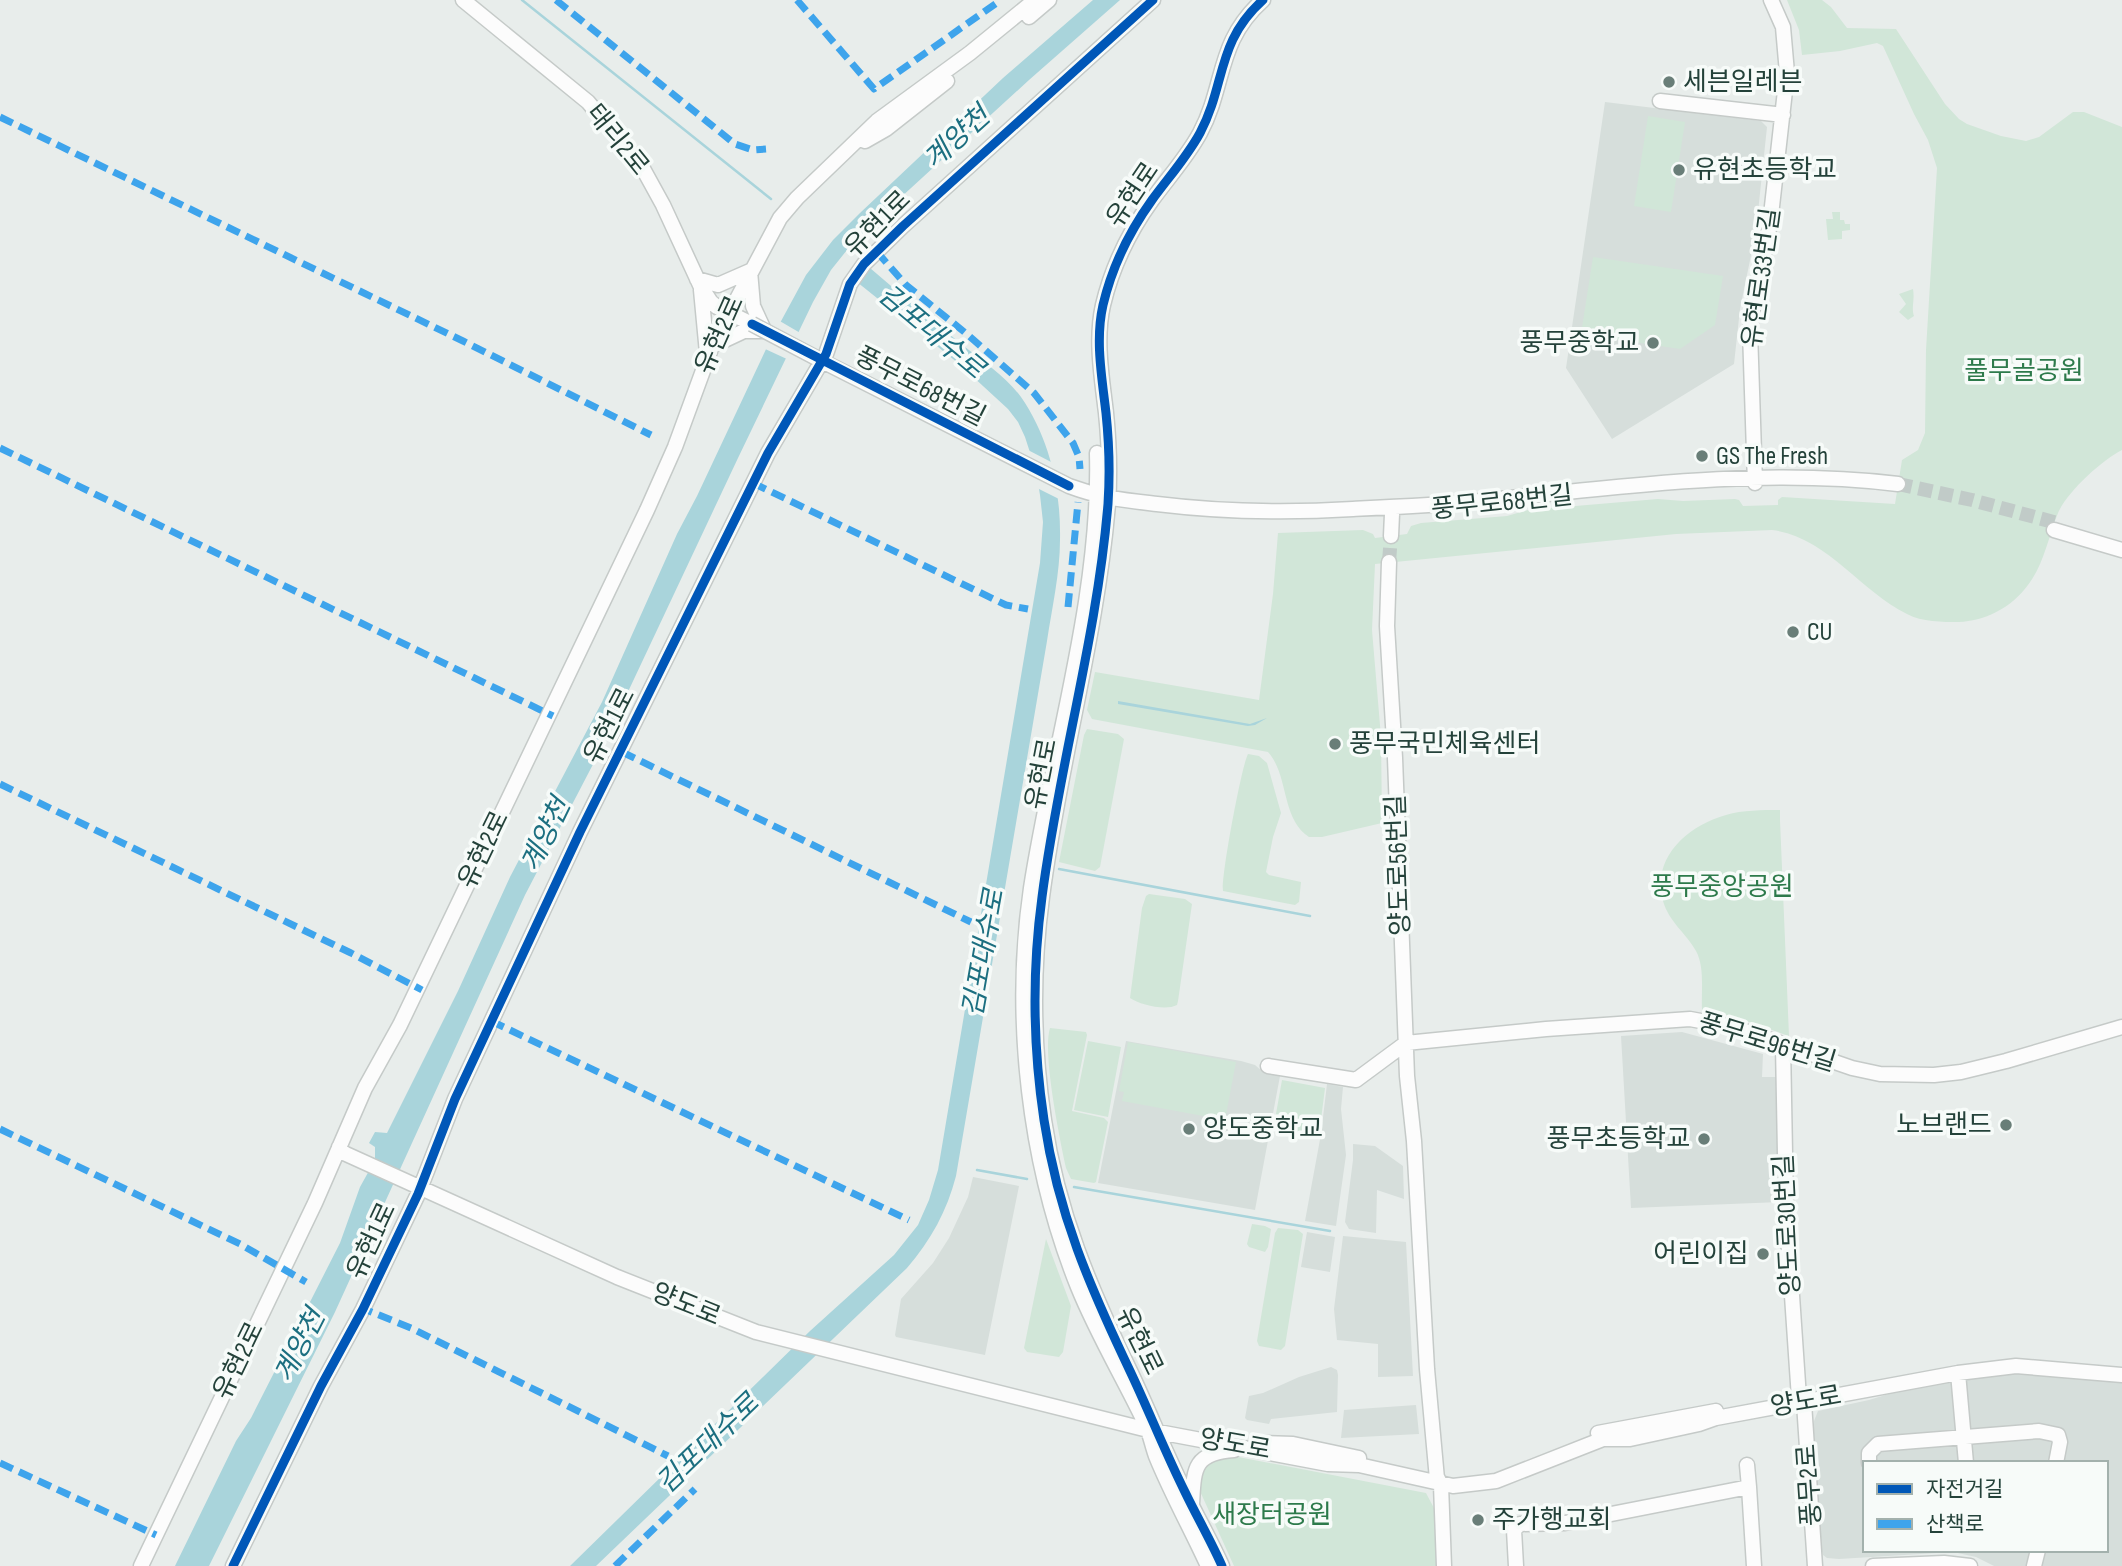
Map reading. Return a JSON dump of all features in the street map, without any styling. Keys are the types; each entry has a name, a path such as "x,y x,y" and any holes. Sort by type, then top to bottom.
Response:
{"street":[{"name":"태리2로","path":"463,0 588,102 641,165 699,282 711,302 728,313"},
{"name":"유현2로","path":"141,1566 344,1148 365,1088 400,1025 647,510 675,447 710,352 768,238 797,198 877,121 970,53 1035,0"},
{"name":"유현2로","path":"848,151 886,129 1049,0"},
{"name":"유현1로","path":"233,1566 321,1386 363,1309 455,1099 569,855 763,463 826,354 850,284 859,269 918,212 1153,0"},
{"name":"유현로","path":"1103,498 1095,327 1104,281 1115,252 1136,214 1192,134 1225,42 1238,20 1255,0"},
{"name":"유현로","path":"1222,1566 1079,1288 1057,1227 1037,1144 1025,1040 1025,964 1031,890 1103,498 1106,418 1100,328 1104,300 1114,267 1149,204 1202,131 1233,38 1249,14 1263,0"},
{"name":"유현로33번길","path":"1755,480 1750,331 1770,224 1787,73 1783,27 1770,0"},
{"path":"1660,100 1783,116"},
{"path":"750,271 756,325 710,352 699,282 718,285 750,271"},
{"name":"풍무로68번길","path":"728,313 1069,486 1133,508 1205,516 1291,518 1392,513 1755,480"},
{"name":"풍무로68번길","path":"1103,498 1240,511 1301,512 1440,504 1659,482 1755,480 1897,487"},
{"path":"1391,536 1392,513"},
{"path":"2122,543 2055,527 2122,550"},
{"name":"양도로56번길","path":"1389,562 1388,651 1406,1043 1404,1076 1413,1172 1422,1357 1429,1426 1439,1482 1444,1566"},
{"name":"풍무로96번길","path":"1406,1043 1683,1018 1720,1023 1860,1070 1897,1075 1934,1075 1961,1072 2122,1027"},
{"path":"1268,1066 1356,1080 1406,1043"},
{"name":"양도로30번길","path":"1783,1045 1786,1208 1802,1401"},
{"name":"양도로","path":"344,1148 617,1277 756,1332 840,1349 1251,1448 1328,1464 1359,1465 1469,1486 1496,1481 1603,1439 1630,1438 1716,1418 1958,1373 2031,1365 2122,1375"},
{"name":"양도로","path":"1802,1401 1944,1370 2016,1361 2122,1369"},
{"path":"1958,1373 1966,1461"},
{"name":"풍무2로","path":"1802,1401 1815,1566"},
{"name":"유현로","path":"1151,1426 1156,1455 1208,1566"},
{"name":"양도로","path":"1151,1426 1263,1443 1303,1446 1407,1468 1439,1482"},
{"path":"1869,1461 1869,1453 1878,1444 2039,1431 2055,1433 2060,1442 2056,1461"},
{"path":"1192,1506 1195,1470 1201,1460 1220,1451 1251,1448"},
{"path":"1747,1465 1754,1566"},
{"path":"1516,1566 1514,1530 1520,1524 1565,1523 1749,1487"},
{"path":"1875,1566 1968,1562"}],"shaded area":[{"path":"1605,102 1761,121 1767,127 1756,231 1740,309 1734,364 1612,439 1566,368"},
{"name":"풍무초등학교","path":"1682,1032 1763,1054 1762,1077 1778,1077 1782,1202 1631,1208 1621,1036"},
{"name":"양도중학교","path":"1126,1041 1241,1061 1255,1065 1263,1072 1280,1076 1255,1210 1098,1183"},
{"path":"1327,1084 1343,1087 1341,1109 1346,1155 1336,1226 1305,1221"},
{"path":"1353,1144 1375,1146 1403,1166 1404,1199 1377,1190 1376,1233 1349,1229 1345,1222"},
{"path":"973,1177 1019,1186 985,1355 895,1335 901,1299 933,1263 949,1238 968,1197"},
{"path":"1307,1232 1335,1237 1330,1272 1301,1267"},
{"path":"1343,1236 1406,1242 1413,1376 1378,1377 1378,1344 1337,1340 1334,1309"},
{"path":"1331,1367 1337,1370 1338,1375 1337,1412 1271,1419 1269,1424 1245,1418 1249,1396"},
{"path":"2024,1372 2122,1383 2122,1566 1994,1566 1976,1557 1953,1552 1839,1559 1823,1555 1813,1429 1818,1411 1905,1389"},
{"path":"1416,1405 1419,1434 1341,1438 1344,1410"}],"green space":[{"name":"풀무골공원","path":"1787,0 1822,0 1847,28 1896,29 1945,104 1967,124 2001,136 2026,141 2039,137 2073,112 2084,112 2122,127 2122,450 2086,477 2069,496 2058,513 2036,572 2018,597 1995,613 1968,621 1919,619 1890,604 1810,543 1772,530 1676,534 1375,564 1372,630 1381,737 1382,823 1322,837 1309,837 1300,829 1289,808 1275,762 1268,752 1092,719 1087,710 1095,672 1259,700 1278,533 1363,530 1373,534 1375,538 1407,534 1411,526 1421,523 1507,516 1528,510 1658,499 1735,499 1743,506 1778,505 1778,500 1782,497 1895,504 1902,460 1918,450 1925,433 1926,350 1937,168 1928,140 1883,46 1877,43 1802,55 1799,30"},
{"path":"1648,116 1685,122 1671,212 1634,206"},
{"path":"1832,212 1840,212 1840,220 1850,224 1850,230 1842,231 1842,239 1828,240 1826,219 1833,219"},
{"path":"1593,257 1723,276 1715,325 1680,349 1581,334"},
{"path":"1913,289 1914,316 1908,320 1899,312 1906,304 1899,294"},
{"path":"1087,729 1118,734 1124,739 1100,867 1095,871 1059,862"},
{"path":"1248,754 1259,756 1267,763 1281,813 1266,872 1301,882 1299,902 1295,905 1223,891 1232,821"},
{"name":"풍무중앙공원","path":"1780,810 1789,1036 1732,1016 1702,1010 1702,972 1699,957 1666,908 1661,885 1667,858 1675,846 1698,827 1732,813"},
{"path":"1149,894 1185,899 1192,904 1178,1001 1177,1005 1172,1007 1153,1006 1130,998 1142,908"},
{"path":"1050,1028 1086,1032 1087,1035 1072,1111 1104,1118 1108,1122 1094,1183 1071,1179 1066,1168 1050,1076"},
{"path":"1088,1041 1121,1047 1108,1117 1074,1110"},
{"path":"1128,1042 1236,1062 1225,1120 1122,1101 1124,1092 1119,1091"},
{"path":"1282,1080 1325,1088 1319,1135 1274,1125"},
{"path":"1252,1224 1271,1229 1265,1252 1247,1244"},
{"path":"1278,1228 1298,1230 1303,1234 1285,1346 1281,1350 1259,1346 1257,1341"},
{"path":"1046,1239 1071,1306 1063,1352 1059,1357 1027,1352 1024,1348"},
{"name":"새장터공원","path":"1233,1456 1426,1493 1435,1510 1439,1566 1234,1566 1198,1482 1207,1462"}],"water":[{"name":"계양천","path":"1093,0 1120,0 875,221 831,270 738,458 602,747 525,895 335,1312 209,1566 175,1566 236,1441 251,1418 340,1243 360,1187 375,1160 375,1147 369,1143 375,1132 387,1133 458,991 510,877 602,702 677,534 767,347 806,275 833,240 860,213 1003,78"},
{"path":"870,268 995,370 1021,397 1039,430 1052,466 1060,521 1060,552 1055,590 956,1176 937,1225 907,1268 596,1566 570,1566 810,1331 894,1255 918,1225 938,1170 1040,563 1043,522 1036,471 1018,422 1008,409 958,363 857,282"},
{"path":"1118,701 1250,724 1267,718 1248,726 1118,704"}],"pier":[{"path":"778,320 802,334 789,360 763,348"},
{"path":"1026,449 1055,464 1061,500 1035,487"}],"waterway":[{"name":"김포대수로","path":"522,0 771,199"},
{"path":"1059,869 1310,916"},
{"path":"977,1170 1027,1179"},
{"path":"1074,1187 1330,1231"}],"tunnel":[{"path":"1898,484 2057,523"},
{"path":"1389,562 1391,536"}],"marked path":[{"path":"556,0 735,144 753,150 766,149"},
{"path":"797,0 874,89 1001,0"},
{"path":"0,117 651,435"},
{"path":"877,252 906,285 1034,393 1073,443 1079,457 1080,469"},
{"path":"0,448 553,716"},
{"path":"753,483 1006,605 1028,609"},
{"path":"1068,607 1078,502"},
{"path":"622,752 971,922"},
{"path":"0,784 351,953 422,990"},
{"path":"491,1021 909,1220"},
{"path":"0,1129 240,1244 306,1282"},
{"path":"359,1307 411,1328 668,1456"},
{"path":"0,1463 156,1535"},
{"path":"615,1566 695,1489"}],"cycle path":[{"path":"233,1566 418,1194 455,1099 580,832 768,453 826,354 850,284 864,264 903,226 1153,0"},
{"path":"1222,1566 1102,1310 1067,1219 1050,1154 1040,1092 1035,981 1049,848 1103,554 1109,481 1099,345 1103,305 1111,277 1129,237 1200,133 1229,48 1248,16 1263,0"},
{"path":"752,324 1069,486"}],"place":[{"name":"세븐일레븐","path":"1669,82"},
{"name":"유현초등학교","path":"1679,170"},
{"name":"풍무중학교","path":"1653,343"},
{"name":"GS The Fresh","path":"1702,456"},
{"name":"CU","path":"1793,632"},
{"name":"풍무국민체육센터","path":"1335,744"},
{"name":"노브랜드","path":"2006,1125"},
{"name":"양도중학교","path":"1189,1129"},
{"name":"풍무초등학교","path":"1704,1139"},
{"name":"어린이집","path":"1763,1254"},
{"name":"주가행교회","path":"1478,1520"}]}
